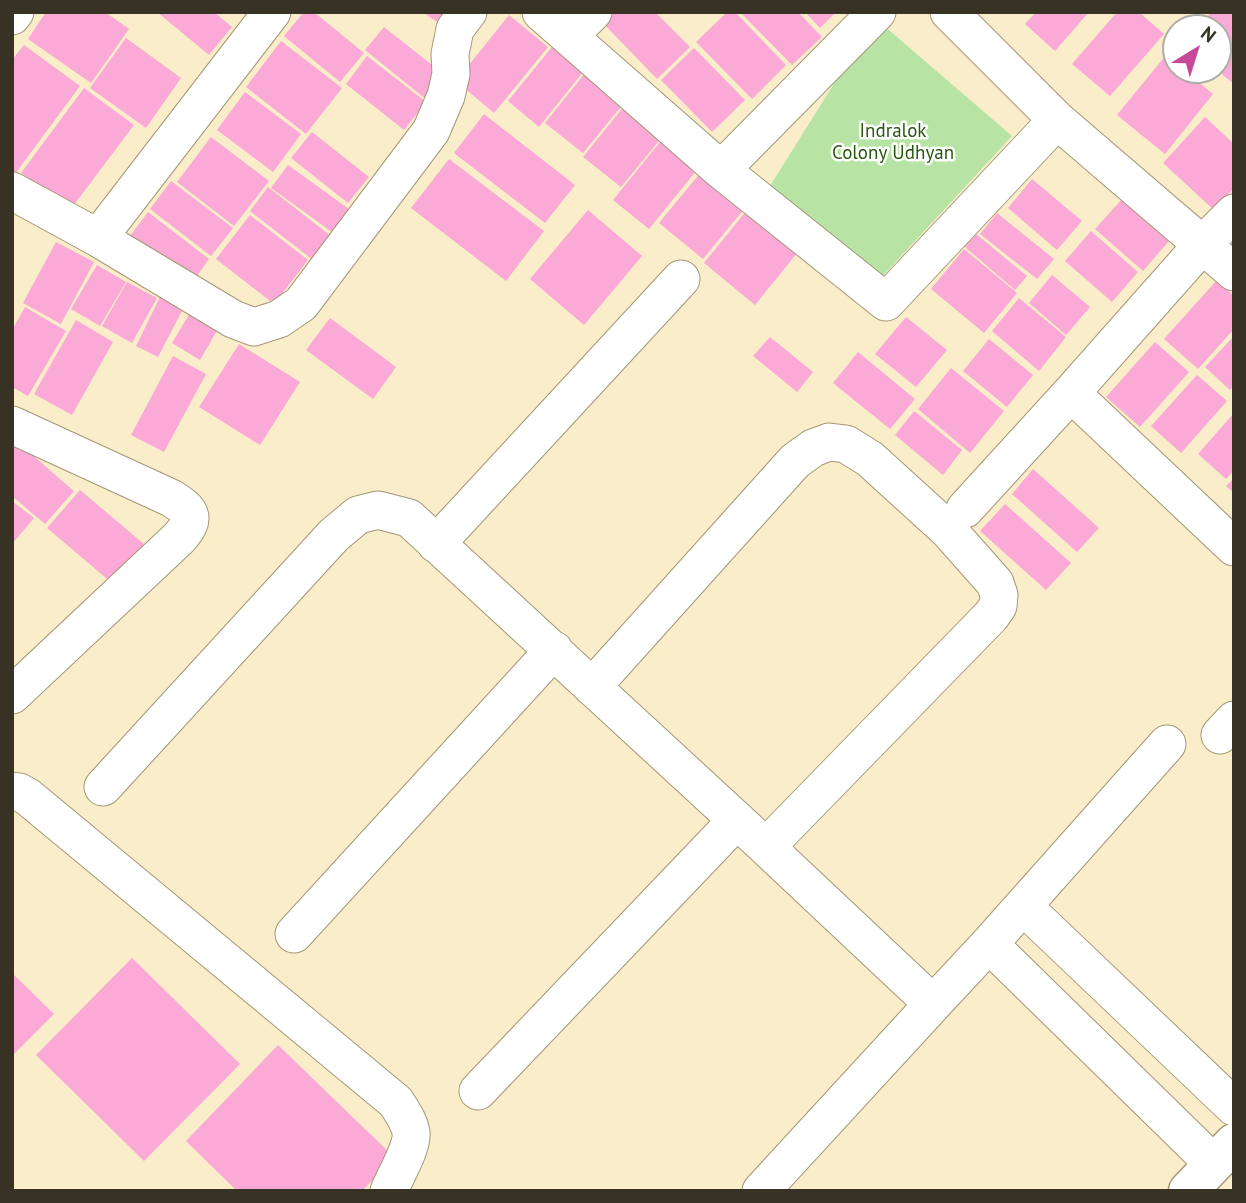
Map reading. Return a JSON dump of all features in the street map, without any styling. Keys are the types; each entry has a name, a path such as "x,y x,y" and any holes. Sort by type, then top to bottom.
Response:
{"main road":[{"path":"1188,1191 1224,1153"}],"street":[{"path":"97,238 272,12"},
{"path":"12,191 233,319 254,327 279,318 301,304 430,131 446,96 455,29 468,12"},
{"path":"541,12 581,24 721,170 886,302 1057,120"},
{"path":"721,170 877,12"},
{"path":"949,12 1057,120 1234,272"},
{"path":"965,509 1234,213"},
{"path":"436,544 681,279"},
{"path":"1071,393 1234,547"},
{"path":"12,425 171,498 181,504 190,518 190,525 179,538 12,695"},
{"path":"592,687 795,461 813,448 829,442 846,444 870,459 938,521 995,583 999,594 998,606 766,847"},
{"path":"103,787 334,534 358,515 378,510 409,518 933,1004"},
{"path":"294,934 554,650"},
{"path":"761,1191 989,944 1167,744"},
{"path":"12,791 28,797 396,1102 407,1120 411,1136 407,1152 389,1191"},
{"path":"478,1091 737,820"},
{"path":"1023,906 1234,1107"},
{"path":"989,944 1224,1153"}],"green space":[{"name":"Indralok Colony Udhyan","path":"875,18 1012,136 879,280 770,186"}],"building":[{"path":"46,12 105,12 129,29 91,83 28,39"},
{"path":"157,12 214,12 232,27 209,55"},
{"path":"304,12 314,12 364,53 340,82 284,36"},
{"path":"423,12 446,12 438,23"},
{"path":"612,12 655,12 690,47 657,79 602,22"},
{"path":"727,12 735,12 786,65 752,99 696,42"},
{"path":"740,12 798,12 822,37 792,65"},
{"path":"805,12 836,12 820,28"},
{"path":"1036,12 1089,12 1055,51 1025,24"},
{"path":"1117,12 1139,12 1162,32 1162,36 1110,96 1072,64"},
{"path":"1234,12 1234,84 1232,14 1210,14"},
{"path":"509,15 548,47 494,113 456,81"},
{"path":"384,27 446,76 427,100 365,50"},
{"path":"126,38 181,78 146,128 90,88"},
{"path":"281,41 342,88 306,134 246,87"},
{"path":"24,45 80,86 15,174 12,173 12,60"},
{"path":"552,47 583,72 539,127 508,101"},
{"path":"694,48 745,100 712,132 661,80"},
{"path":"367,56 426,102 404,130 346,84"},
{"path":"1162,60 1162,84 1201,84 1213,94 1165,154 1117,115"},
{"path":"586,72 624,103 583,153 545,123"},
{"path":"84,88 134,125 70,210 21,173"},
{"path":"245,92 301,134 273,172 217,130"},
{"path":"625,105 663,136 621,187 583,157"},
{"path":"484,114 575,185 545,223 454,153"},
{"path":"1205,117 1234,144 1234,188 1214,210 1163,163"},
{"path":"312,132 369,177 348,203 291,158"},
{"path":"665,136 701,165 649,229 613,200"},
{"path":"211,137 269,181 234,226 177,182"},
{"path":"449,159 544,231 506,281 411,208"},
{"path":"288,165 349,209 332,232 271,188"},
{"path":"701,172 745,208 703,259 659,223"},
{"path":"1032,179 1082,221 1057,250 1008,208"},
{"path":"171,181 233,228 211,256 150,209"},
{"path":"268,187 331,236 313,260 250,211"},
{"path":"1122,199 1169,241 1143,271 1095,229"},
{"path":"751,205 802,247 755,305 704,263"},
{"path":"588,210 642,256 584,325 530,279"},
{"path":"148,212 209,259 192,283 130,236"},
{"path":"997,213 1054,259 1037,279 980,234"},
{"path":"250,215 308,260 274,304 216,259"},
{"path":"1091,231 1138,272 1112,302 1065,261"},
{"path":"976,234 1027,276 1015,290 965,247"},
{"path":"56,242 94,262 61,324 23,303"},
{"path":"964,249 1017,293 984,333 931,289"},
{"path":"97,265 126,282 100,326 71,309"},
{"path":"1052,275 1090,307 1066,335 1029,303"},
{"path":"1217,280 1234,296 1234,329 1198,369 1164,339"},
{"path":"127,282 157,298 132,343 102,326"},
{"path":"160,297 183,309 158,357 136,346"},
{"path":"1019,298 1066,337 1039,371 992,331"},
{"path":"197,301 225,317 200,360 172,343"},
{"path":"25,307 66,331 28,396 12,387 12,330"},
{"path":"906,317 947,350 916,387 875,354"},
{"path":"330,318 396,367 373,399 306,350"},
{"path":"76,320 113,342 72,415 34,394"},
{"path":"1234,336 1234,386 1230,390 1205,367"},
{"path":"770,337 813,372 797,392 753,356"},
{"path":"989,339 1033,375 1007,407 963,371"},
{"path":"1155,342 1189,372 1140,427 1106,397"},
{"path":"239,344 300,382 260,445 199,407"},
{"path":"858,352 915,399 890,429 833,383"},
{"path":"173,356 206,374 164,452 131,435"},
{"path":"951,368 1004,411 970,453 918,409"},
{"path":"1197,375 1227,401 1181,453 1151,426"},
{"path":"914,411 962,450 943,475 895,435"},
{"path":"1234,413 1234,470 1226,479 1198,454"},
{"path":"15,440 74,491 45,524 12,496 12,443"},
{"path":"1033,469 1099,528 1077,552 1012,494"},
{"path":"1234,478 1234,493 1226,486"},
{"path":"80,490 144,544 112,583 47,528"},
{"path":"12,501 34,518 12,544"},
{"path":"1005,504 1071,563 1046,590 980,531"},
{"path":"132,958 240,1064 144,1161 36,1055"},
{"path":"12,973 54,1014 12,1056"},
{"path":"278,1045 394,1157 362,1191 237,1191 186,1141"}]}
